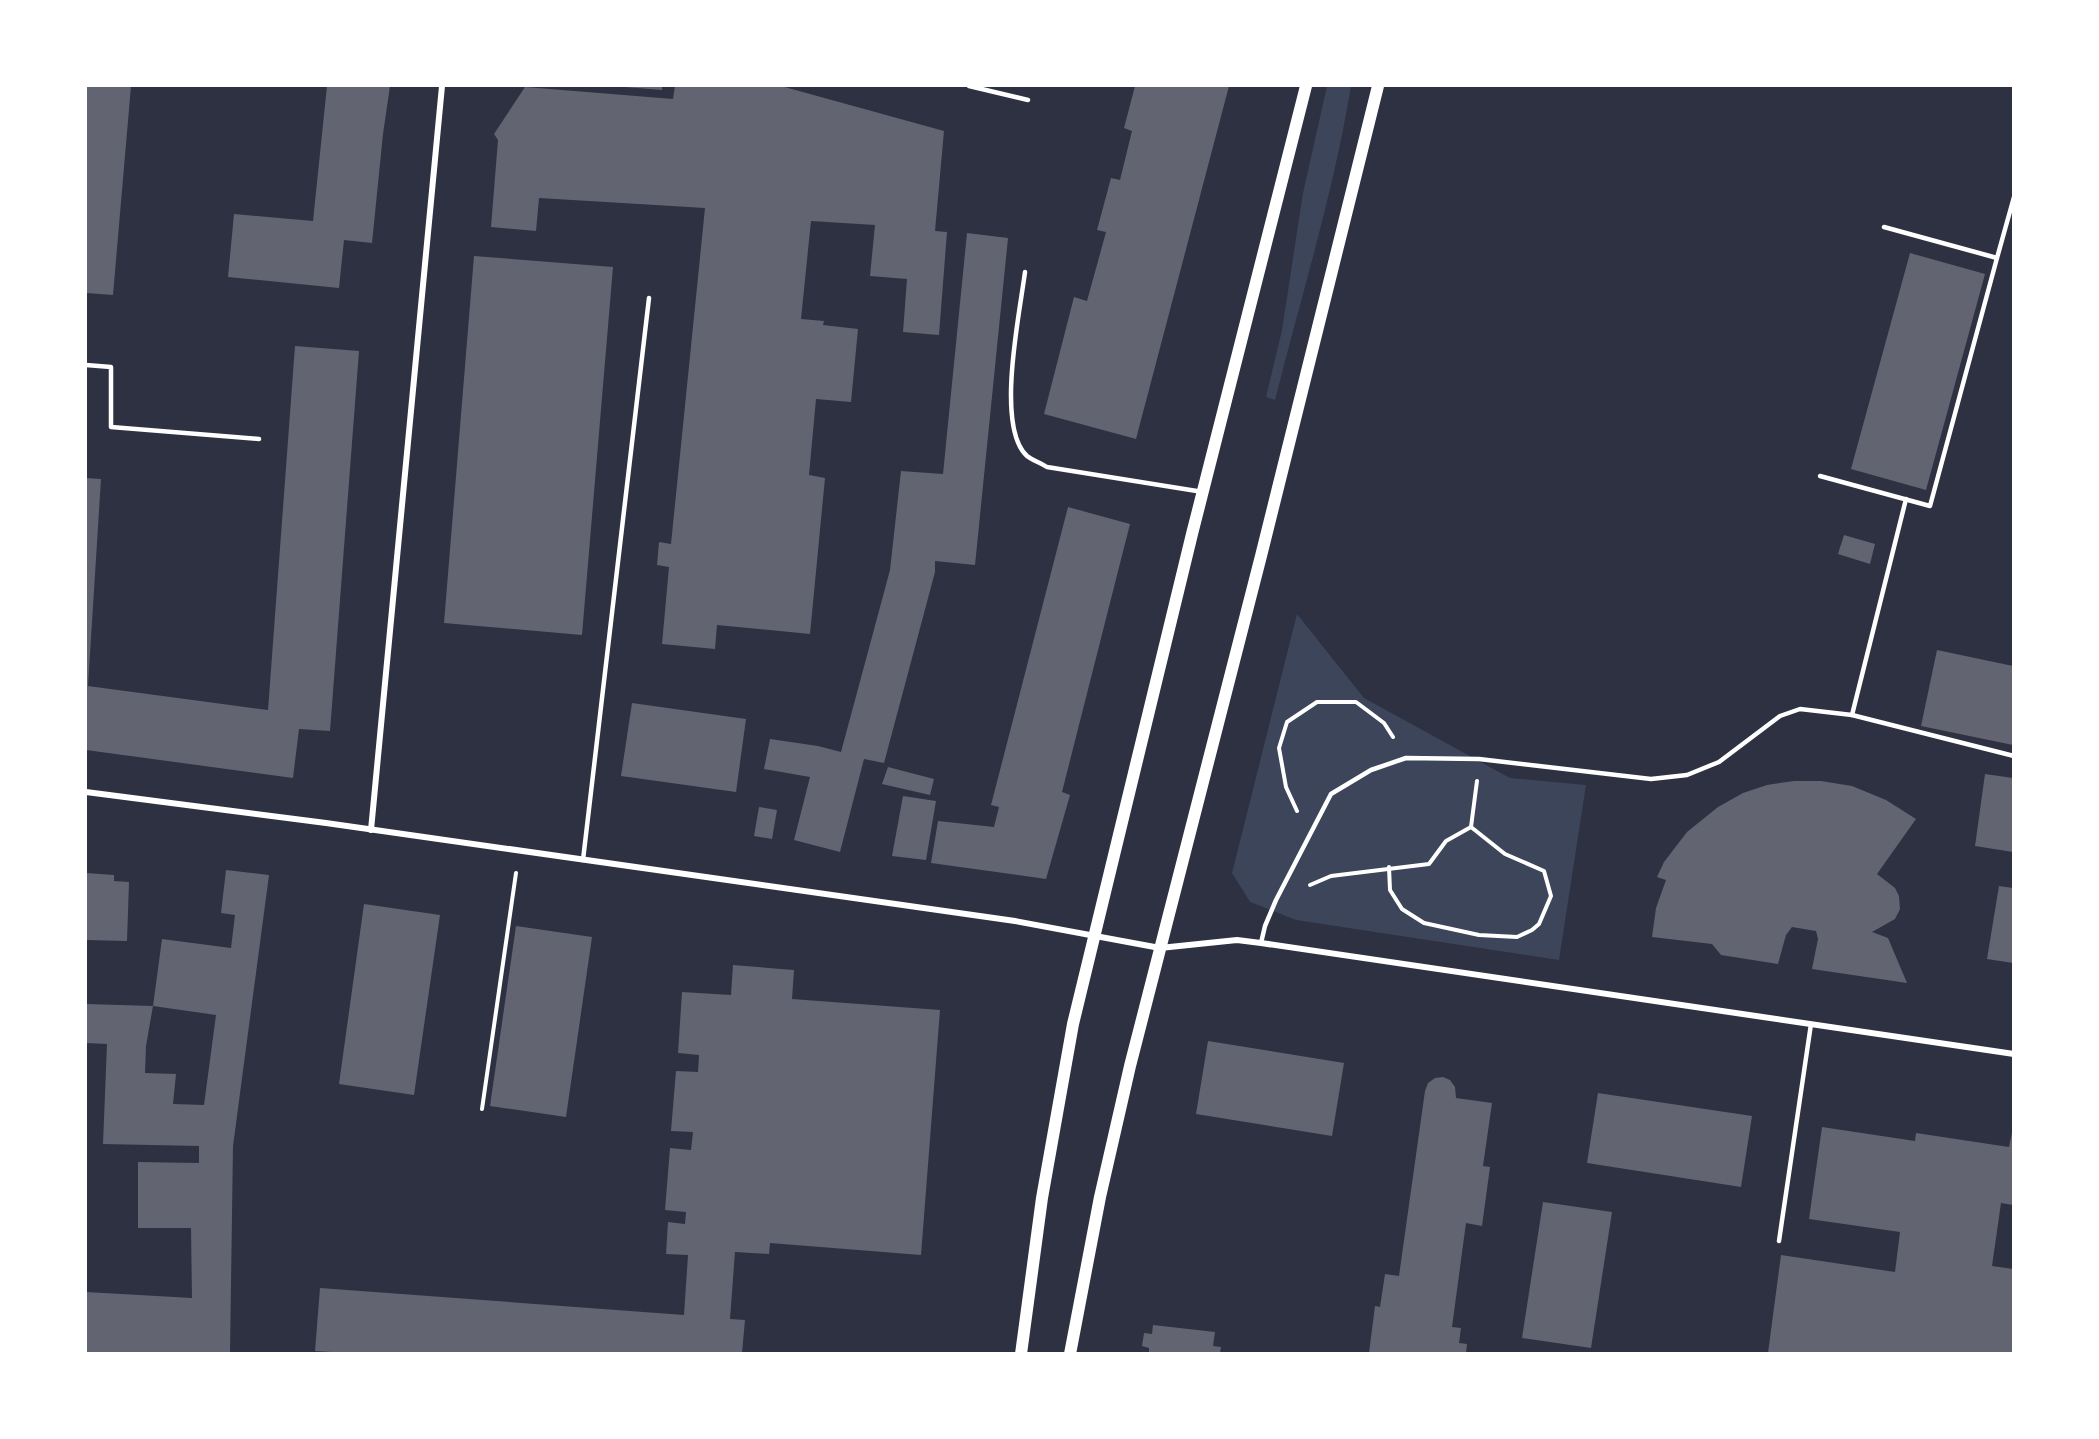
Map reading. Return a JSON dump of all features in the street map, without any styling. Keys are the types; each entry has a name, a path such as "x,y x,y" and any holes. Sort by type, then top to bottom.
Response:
{"main road":[{"path":"1021,1353 1042,1198 1073,1024 1203,492 1306,86"},
{"path":"1070,1353 1100,1197 1130,1066 1261,556 1378,86"}],"street":[{"path":"371,830 442,86"},
{"path":"86,792 1015,921 1160,948 1237,940 2013,1054"}],"lane":[{"path":"969,86 1028,100"},
{"path":"1820,476 1930,506 2013,197"},
{"path":"1884,227 1997,258"},
{"path":"1025,272 1010,382 1013,433 1026,455 1047,467 1203,492"},
{"path":"583,860 649,298"},
{"path":"86,365 111,367 111,427 259,439"},
{"path":"1852,715 1906,499"},
{"path":"1261,943 1265,926 1276,900 1331,794 1371,770 1406,758 1479,759 1651,779 1687,775 1719,762 1780,716 1800,709 1852,715 2013,756"},
{"path":"1779,1240 1811,1024"}],"path":[{"path":"1309,837 1286,787 1279,748 1287,722 1317,702 1356,702 1384,723 1406,758"},
{"path":"1471,827 1479,759"},
{"path":"1276,900 1331,876 1389,867 1430,864 1446,841 1471,827"},
{"path":"1389,867 1390,890 1402,909 1424,923 1479,935 1518,938 1539,924 1551,896 1544,871 1505,854 1471,827"},
{"path":"482,1109 519,852"}],"shaded area":[{"path":"1327,86 1351,86 1336,165 1275,400 1266,397 1282,330 1303,193"},
{"path":"1297,614 1364,698 1510,778 1586,785 1559,960 1296,920 1250,902 1232,873"}],"building":[{"path":"86,86 131,86 113,295 86,293"},
{"path":"327,86 390,86 372,243 344,240 339,288 228,277 234,214 313,221"},
{"path":"662,86 662,90 625,87"},
{"path":"675,86 781,86 944,131 935,231 947,232 939,335 903,332 907,279 870,276 875,225 811,221 801,319 824,321 823,325 858,329 851,402 816,399 809,475 825,478 810,634 717,625 715,649 662,644 669,567 657,565 659,542 671,544 705,208 539,198 536,231 491,227 498,140 494,134 525,87 673,99"},
{"path":"1135,86 1229,86 1136,439 1044,414 1074,297 1087,301 1106,232 1097,230 1111,178 1120,180 1132,131 1124,128"},
{"path":"967,233 1008,238 975,565 935,561 935,572 884,763 864,759 840,852 794,840 810,777 764,769 770,739 841,752 890,570 901,471 943,474"},
{"path":"1910,253 1985,274 1926,490 1851,469"},
{"path":"474,256 613,267 582,635 444,623"},
{"path":"295,346 359,351 330,731 299,729 293,778 86,750 86,478 101,479 88,686 268,710"},
{"path":"1068,507 1130,524 1062,792 1070,795 1046,879 931,863 938,821 994,827 999,807 991,805"},
{"path":"1844,535 1875,544 1870,564 1838,554"},
{"path":"1937,650 2013,666 2013,745 1921,726"},
{"path":"632,703 746,719 736,792 621,776"},
{"path":"888,767 934,779 930,795 882,784"},
{"path":"1985,774 2013,778 2013,852 1975,846"},
{"path":"1794,781 1821,781 1852,786 1886,800 1916,819 1877,874 1895,888 1899,896 1900,909 1895,919 1872,932 1888,938 1907,983 1812,969 1818,939 1816,931 1792,927 1786,935 1778,964 1721,955 1712,944 1652,937 1656,908 1666,880 1657,877 1664,862 1687,832 1718,807 1743,793 1767,785"},
{"path":"903,796 936,801 926,860 892,856"},
{"path":"759,807 777,810 772,839 754,836"},
{"path":"226,870 269,875 233,1146 230,1353 86,1353 86,1292 192,1298 191,1228 138,1228 138,1162 199,1163 199,1146 103,1144 107,1044 86,1043 86,1004 153,1006 162,939 231,948 235,915 221,913","holes":["153,1006 216,1015 204,1105 173,1104 176,1074 145,1073 146,1046"]},
{"path":"86,873 114,875 114,881 129,882 127,941 86,940"},
{"path":"1999,886 2013,888 2013,963 1987,959"},
{"path":"364,904 440,915 414,1095 339,1084"},
{"path":"516,926 592,937 566,1117 490,1106"},
{"path":"733,965 794,970 792,999 940,1010 921,1255 770,1243 769,1254 735,1252 730,1319 745,1320 742,1353 347,1353 315,1351 320,1288 684,1315 688,1255 666,1254 668,1222 685,1224 686,1212 665,1210 670,1148 691,1150 693,1132 671,1131 676,1071 698,1072 699,1055 678,1053 682,992 731,995"},
{"path":"1208,1041 1344,1063 1332,1136 1196,1114"},
{"path":"1443,1077 1450,1080 1455,1087 1456,1098 1492,1103 1483,1166 1490,1167 1482,1226 1466,1223 1452,1327 1461,1328 1459,1343 1467,1344 1466,1353 1369,1353 1375,1306 1380,1307 1385,1274 1399,1276 1425,1091 1428,1083 1435,1078"},
{"path":"1598,1093 1752,1116 1741,1187 1587,1163"},
{"path":"1822,1127 1915,1141 1916,1133 2009,1147 2013,1128 2013,1205 2001,1203 1992,1266 2013,1269 2013,1353 1768,1353 1781,1255 1895,1272 1900,1232 1809,1219"},
{"path":"1543,1202 1612,1212 1591,1348 1522,1338"},
{"path":"1153,1325 1215,1332 1213,1346 1221,1347 1220,1353 1149,1353 1149,1348 1142,1346 1144,1333 1152,1334"}]}
